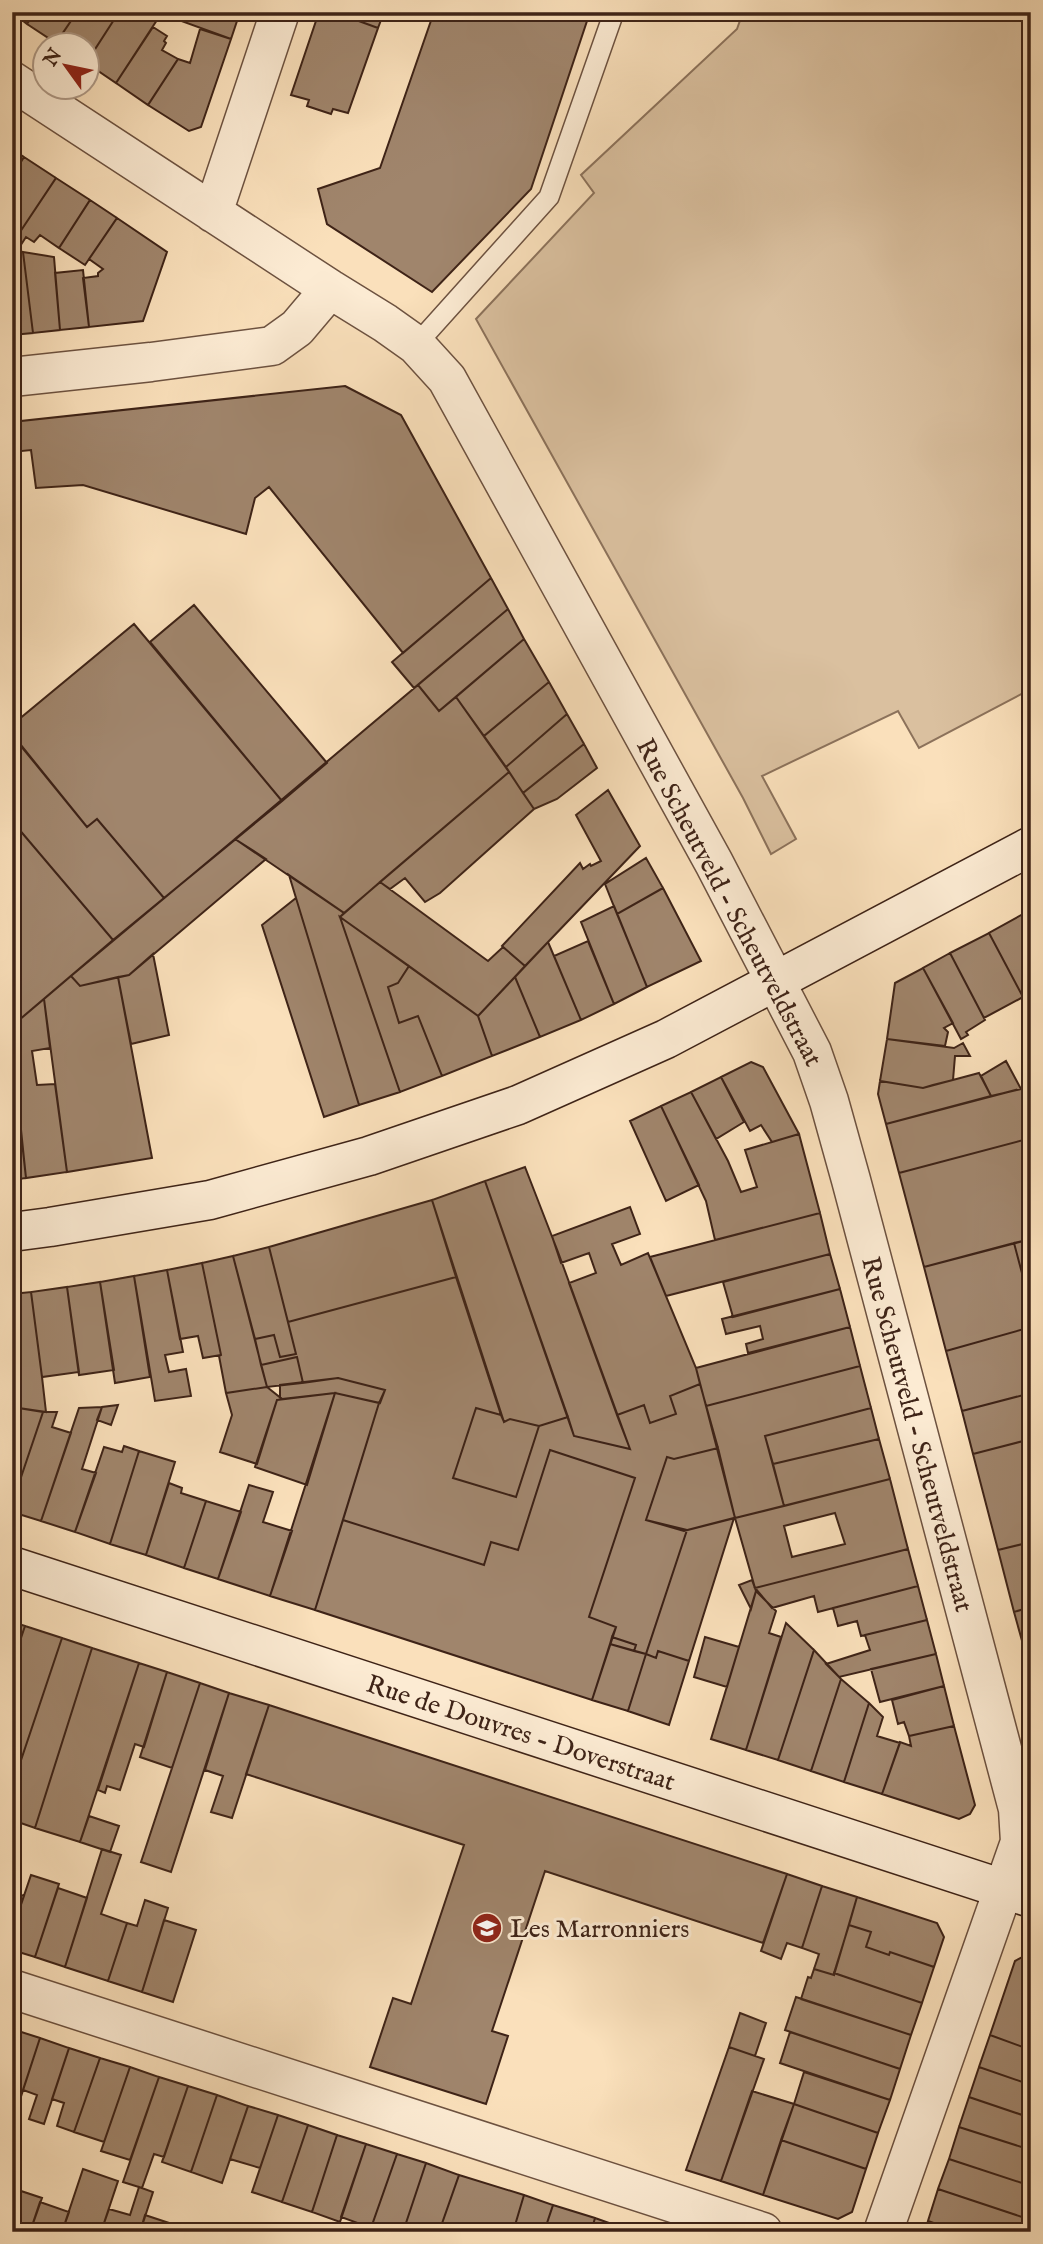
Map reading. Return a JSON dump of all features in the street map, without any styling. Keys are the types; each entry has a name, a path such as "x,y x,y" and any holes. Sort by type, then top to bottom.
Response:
{"street":[{"path":"213,213 280,12"},
{"name":"Rue Scheutveld - Scheutveldstraat","path":"12,81 416,345 447,379 714,863 812,1052 830,1101 1018,1809 1020,1842 1017,1894 883,2232"},
{"path":"12,377 272,346 297,328 330,289"},
{"path":"12,1232 210,1200 369,1156 532,1100 666,1039 1031,845"},
{"name":"Rue de Douvres - Doverstraat","path":"12,1566 1017,1894"},
{"path":"12,1989 763,2232"}],"lane":[{"path":"416,345 549,197 614,12"}],"shaded area":[{"path":"743,12 1023,12 1031,25 1031,689 919,748 898,711 762,776 796,839 771,854 743,798 476,319 594,193 581,175 737,29"}],"building":[{"path":"12,12 35,12 27,24"},
{"path":"35,12 77,12 63,32 39,32 27,24"},
{"path":"77,12 119,12 102,38 102,32 63,32"},
{"path":"119,12 146,12 157,20 116,83 102,74 102,38"},
{"path":"240,12 231,39 162,14"},
{"path":"319,12 334,12 378,28 348,113 333,109 331,114 307,106 309,100 291,95"},
{"path":"334,12 384,12 378,28"},
{"path":"434,12 590,12 531,189 432,292 327,224 318,189 380,168"},
{"path":"153,27 167,36 162,50 178,59 148,105 116,83"},
{"path":"200,29 231,39 201,127 189,131 148,105 178,59 190,63"},
{"path":"12,149 24,157 12,176"},
{"path":"24,157 56,178 12,244 12,176"},
{"path":"56,178 90,200 59,248 40,235 34,242 26,237 17,251 12,250 12,244"},
{"path":"90,200 117,218 85,265 59,248"},
{"path":"117,218 167,252 143,321 89,327 83,278 98,276 103,269 89,259"},
{"path":"12,250 23,252 33,333 12,335"},
{"path":"23,252 54,257 60,330 33,333"},
{"path":"83,270 89,327 60,330 55,273"},
{"path":"345,386 401,415 491,578 403,653 269,487 255,498 246,534 83,485 36,488 31,450 12,452 12,422"},
{"path":"491,578 508,609 414,688 392,662"},
{"path":"194,605 327,763 282,801 150,642"},
{"path":"508,609 524,639 439,711 418,685"},
{"path":"134,624 282,801 164,898 97,819 87,827 12,734 12,725"},
{"path":"524,639 549,682 484,736 456,697"},
{"path":"549,682 567,714 506,767 484,736"},
{"path":"418,685 439,711 456,697 509,772 344,913 235,839"},
{"path":"567,714 584,744 523,793 506,767"},
{"path":"16,740 87,827 97,819 164,898 113,940 12,821 12,743"},
{"path":"584,744 597,768 557,799 534,809 523,793"},
{"path":"509,772 534,809 440,893 425,902 405,878 390,889 380,882"},
{"path":"608,790 640,846 525,966 502,946 580,863 583,869 601,861 576,815"},
{"path":"12,821 113,940 12,1026"},
{"path":"235,839 266,859 129,975 80,986 71,976"},
{"path":"646,858 663,888 617,914 605,884"},
{"path":"289,875 344,913 340,917 400,1092 359,1105"},
{"path":"380,882 488,961 503,947 525,966 478,1016 340,917"},
{"path":"663,888 701,961 647,987 617,914"},
{"path":"296,898 359,1105 324,1117 262,925"},
{"path":"614,906 647,987 614,1004 581,922"},
{"path":"1023,914 1031,928 1031,1012 989,933"},
{"path":"340,917 409,966 398,983 388,987 399,1023 418,1016 442,1076 400,1092"},
{"path":"989,933 1023,997 984,1018 950,953"},
{"path":"588,941 614,1004 581,1020 554,956"},
{"path":"548,942 581,1020 540,1037 515,977"},
{"path":"950,953 985,1020 966,1032 968,1035 961,1039 923,968"},
{"path":"153,954 169,1035 131,1044 118,977 129,975"},
{"path":"409,966 478,1016 492,1056 442,1076 418,1016 399,1023 388,987 398,983"},
{"path":"923,968 953,1023 944,1028 948,1032 945,1046 887,1039 895,983"},
{"path":"71,976 80,986 118,977 152,1158 67,1172 44,999"},
{"path":"515,977 540,1037 492,1056 478,1016"},
{"path":"44,999 50,1048 32,1051 37,1085 55,1084 67,1172 26,1178 12,1051 12,1026"},
{"path":"887,1039 954,1048 963,1043 970,1056 955,1056 953,1080 923,1088 880,1081"},
{"path":"1006,1061 1021,1089 991,1096 981,1076"},
{"path":"751,1062 763,1067 799,1134 772,1142 761,1125 750,1131 721,1077"},
{"path":"15,1072 26,1178 12,1180 12,1073"},
{"path":"979,1073 991,1096 886,1124 878,1094 880,1081 923,1088"},
{"path":"721,1077 744,1122 716,1139 691,1092"},
{"path":"1031,1086 1031,1138 899,1173 886,1124"},
{"path":"691,1092 728,1161 741,1192 757,1187 745,1150 799,1134 820,1213 715,1240 706,1201 661,1106"},
{"path":"661,1106 699,1185 666,1201 630,1121"},
{"path":"1031,1138 1031,1239 924,1267 899,1173"},
{"path":"525,1167 630,1449 574,1436 485,1181"},
{"path":"485,1181 568,1417 539,1426 510,1419 504,1422 432,1200"},
{"path":"432,1200 456,1277 288,1322 269,1247"},
{"path":"630,1207 640,1234 612,1244 621,1265 648,1253 696,1368 700,1384 670,1396 676,1414 650,1423 644,1405 617,1415 569,1283 596,1273 589,1253 561,1263 552,1236"},
{"path":"820,1213 830,1254 666,1296 650,1257"},
{"path":"1031,1239 1031,1307 1014,1243"},
{"path":"1014,1243 1031,1307 1031,1327 946,1351 924,1267"},
{"path":"269,1247 296,1354 280,1357 274,1335 255,1339 233,1256"},
{"path":"830,1254 840,1289 733,1317 723,1282"},
{"path":"233,1256 267,1387 226,1393 202,1263"},
{"path":"202,1263 221,1355 203,1358 198,1336 180,1339 167,1270"},
{"path":"167,1270 183,1352 165,1355 169,1372 186,1369 191,1396 155,1401 134,1276"},
{"path":"134,1276 150,1377 115,1383 100,1282"},
{"path":"456,1277 501,1415 476,1408 453,1478 516,1497 539,1426 568,1417 574,1436 630,1449 617,1415 644,1405 650,1423 676,1414 670,1396 700,1384 718,1448 674,1459 667,1457 646,1520 687,1530 646,1654 634,1651 636,1645 612,1637 616,1627 589,1617 635,1478 550,1450 518,1550 491,1542 484,1565 343,1520 385,1390 338,1378 303,1383 297,1357 261,1365 255,1339 274,1335 280,1357 296,1354 288,1322"},
{"path":"100,1282 114,1370 79,1375 67,1287"},
{"path":"67,1287 79,1372 42,1377 31,1292"},
{"path":"840,1289 850,1327 748,1353 746,1344 763,1339 760,1326 726,1334 722,1319"},
{"path":"31,1292 46,1412 12,1407 12,1294"},
{"path":"850,1327 860,1366 706,1406 696,1368"},
{"path":"1031,1327 1031,1393 962,1411 946,1351"},
{"path":"297,1357 303,1383 267,1387 261,1365"},
{"path":"860,1366 871,1408 765,1436 784,1506 735,1518 706,1406"},
{"path":"338,1378 385,1390 380,1403 335,1393 282,1399 280,1397 280,1385"},
{"path":"267,1387 282,1399 277,1400 257,1464 220,1452 232,1415 226,1393"},
{"path":"335,1393 379,1403 315,1610 270,1596"},
{"path":"335,1393 307,1485 255,1467 277,1400"},
{"path":"1031,1393 1031,1439 973,1454 962,1411"},
{"path":"118,1405 111,1425 97,1420 102,1407"},
{"path":"12,1407 43,1412 12,1504 12,1426 15,1417 12,1417"},
{"path":"102,1407 82,1469 96,1473 75,1532 41,1521 79,1408"},
{"path":"476,1408 501,1415 504,1422 510,1419 539,1426 516,1497 453,1478"},
{"path":"871,1408 879,1439 773,1464 765,1436"},
{"path":"43,1412 57,1412 52,1427 71,1433 41,1521 12,1512 12,1504"},
{"path":"879,1439 890,1479 784,1506 773,1464"},
{"path":"1031,1439 1031,1542 998,1550 973,1454"},
{"path":"124,1446 139,1451 110,1544 75,1532 104,1447 122,1452"},
{"path":"718,1448 735,1518 684,1531 646,1520 667,1457 674,1459"},
{"path":"550,1450 635,1478 589,1617 616,1627 592,1700 315,1610 343,1520 484,1565 491,1542 518,1550"},
{"path":"139,1451 175,1462 146,1555 110,1544"},
{"path":"890,1479 908,1549 755,1588 735,1518","holes":["835,1513 845,1544 792,1557 784,1526"]},
{"path":"169,1483 182,1488 181,1493 206,1501 184,1568 146,1555"},
{"path":"249,1485 273,1492 263,1522 292,1531 270,1596 218,1579"},
{"path":"206,1501 241,1512 218,1579 184,1568"},
{"path":"734,1518 689,1661 658,1651 656,1658 646,1654 687,1530"},
{"path":"1031,1542 1031,1607 1014,1612 998,1550"},
{"path":"908,1549 918,1586 818,1612 814,1596 772,1608 755,1588"},
{"path":"752,1580 756,1591 751,1609 739,1585"},
{"path":"918,1586 927,1620 861,1636 857,1621 838,1626 833,1608"},
{"path":"756,1591 776,1611 769,1633 781,1637 746,1750 711,1739"},
{"path":"1031,1607 1031,1673 1014,1612"},
{"path":"927,1620 936,1654 839,1677 826,1664 870,1650 865,1635"},
{"path":"12,1622 25,1626 12,1665"},
{"path":"786,1623 814,1650 778,1760 746,1750"},
{"path":"25,1626 62,1638 12,1787 12,1665"},
{"path":"612,1637 636,1645 634,1651 610,1644"},
{"path":"705,1637 739,1647 727,1687 694,1677"},
{"path":"62,1638 92,1648 35,1828 12,1820 12,1787"},
{"path":"610,1644 646,1654 628,1711 592,1700"},
{"path":"92,1648 139,1663 80,1842 35,1828"},
{"path":"814,1650 841,1679 811,1771 778,1760"},
{"path":"658,1651 689,1661 669,1725 628,1711 646,1654 656,1658"},
{"path":"936,1654 944,1686 880,1702 871,1669"},
{"path":"139,1663 167,1672 144,1747 135,1744 120,1790 107,1786 105,1793 98,1790"},
{"path":"167,1672 200,1683 172,1768 140,1757"},
{"path":"841,1679 869,1703 844,1782 811,1771"},
{"path":"200,1683 229,1693 171,1872 141,1862"},
{"path":"944,1686 954,1726 909,1736 904,1722 898,1724 892,1700"},
{"path":"229,1693 269,1705 232,1818 211,1812 223,1776 205,1770"},
{"path":"869,1703 883,1717 877,1736 900,1743 882,1794 844,1782"},
{"path":"269,1705 787,1874 763,1943 545,1871 492,2031 508,2036 486,2104 370,2067 393,1998 411,2004 464,1845 246,1774"},
{"path":"954,1726 975,1805 970,1814 959,1819 882,1794 900,1742 911,1746 909,1736"},
{"path":"89,1816 119,1826 110,1852 80,1842"},
{"path":"102,1849 121,1855 101,1914 127,1923 108,1981 65,1967"},
{"path":"787,1874 822,1886 802,1948 787,1943 781,1959 761,1951"},
{"path":"31,1875 59,1884 35,1957 12,1950 12,1931"},
{"path":"822,1886 857,1897 834,1975 814,1969 819,1954 802,1948"},
{"path":"58,1888 87,1898 65,1967 35,1957"},
{"path":"12,1892 24,1896 12,1931"},
{"path":"857,1897 937,1923 944,1937 934,1967 866,1947 871,1932 849,1925"},
{"path":"145,1900 168,1908 142,1992 108,1981 127,1923 137,1926"},
{"path":"164,1920 196,1930 173,2002 142,1992"},
{"path":"849,1925 871,1932 866,1947 934,1967 922,2003 834,1973"},
{"path":"1031,1953 1031,2050 990,2035 1015,1961"},
{"path":"814,1969 834,1973 922,2003 911,2035 801,1999 808,1977 811,1978"},
{"path":"796,1997 911,2035 900,2069 785,2030"},
{"path":"740,2013 766,2023 755,2056 729,2047"},
{"path":"12,2029 40,2038 15,2115 12,2115"},
{"path":"790,2032 900,2069 890,2100 780,2063"},
{"path":"990,2035 1031,2050 1031,2085 979,2067"},
{"path":"40,2038 69,2048 44,2124 29,2119 37,2095 23,2090"},
{"path":"729,2047 764,2059 721,2181 686,2170"},
{"path":"69,2048 100,2058 74,2132 57,2126 64,2103 52,2099"},
{"path":"100,2058 130,2067 104,2142 74,2132"},
{"path":"130,2067 159,2077 130,2160 101,2151"},
{"path":"979,2067 1031,2085 1031,2118 969,2097"},
{"path":"804,2072 890,2100 878,2133 794,2104"},
{"path":"159,2077 188,2086 164,2157 154,2154 142,2188 123,2182"},
{"path":"188,2086 217,2095 191,2172 162,2162"},
{"path":"752,2091 794,2104 763,2195 721,2181"},
{"path":"217,2095 248,2106 222,2183 191,2172"},
{"path":"969,2097 1031,2118 1031,2150 959,2127"},
{"path":"794,2104 878,2133 866,2169 781,2140"},
{"path":"248,2106 278,2115 260,2168 230,2159"},
{"path":"278,2115 308,2125 282,2202 252,2192"},
{"path":"308,2125 337,2135 312,2212 282,2202"},
{"path":"959,2127 1031,2150 1031,2186 949,2159"},
{"path":"337,2135 366,2144 340,2222 312,2212"},
{"path":"781,2140 866,2169 852,2212 838,2219 763,2195"},
{"path":"366,2144 397,2154 371,2228 341,2217"},
{"path":"397,2154 426,2163 403,2232 382,2232 371,2228"},
{"path":"949,2159 1031,2186 1031,2220 938,2189"},
{"path":"426,2163 459,2175 439,2232 403,2232"},
{"path":"83,2169 118,2181 101,2232 62,2232"},
{"path":"459,2175 524,2195 513,2232 439,2232"},
{"path":"139,2187 153,2192 140,2232 101,2232 109,2209 130,2215"},
{"path":"12,2188 42,2198 30,2232 12,2232"},
{"path":"938,2189 1031,2220 1031,2232 959,2232 928,2221"},
{"path":"524,2195 553,2205 544,2232 513,2232"},
{"path":"40,2202 69,2212 62,2232 30,2232"},
{"path":"553,2205 595,2218 591,2232 544,2232"},
{"path":"145,2215 175,2225 173,2232 140,2232"},
{"path":"595,2218 629,2230 591,2232"},
{"path":"928,2221 959,2232 924,2232"}],"place":[{"name":"Les Marronniers","path":"487,1928"}]}
